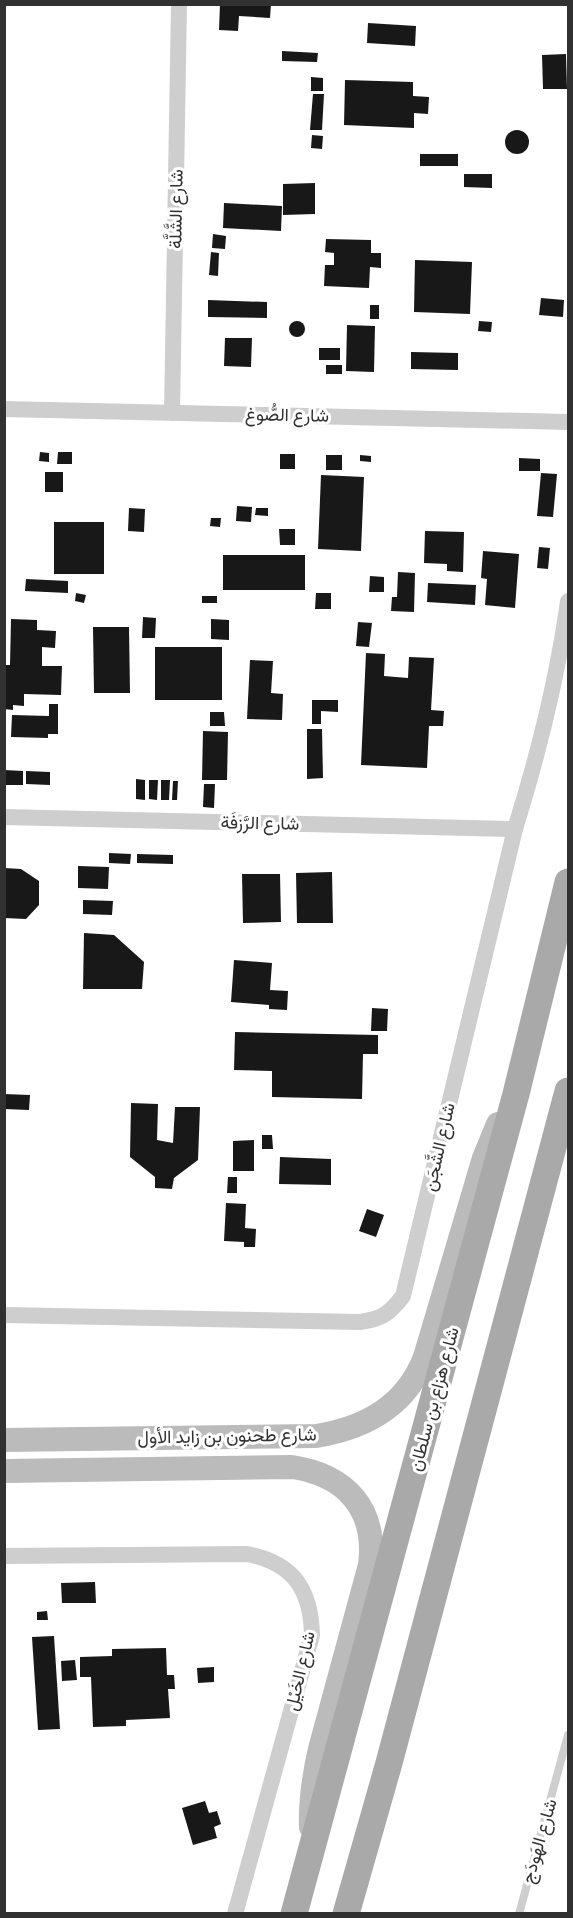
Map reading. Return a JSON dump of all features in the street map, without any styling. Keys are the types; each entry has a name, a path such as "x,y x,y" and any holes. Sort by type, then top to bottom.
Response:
{"main road":[{"name":"شارع هزاع بن سلطان","path":"294,1914 516,1094 568,882"},
{"path":"346,1914 392,1752 568,1091"}],"street":[{"name":"شارع الشَّلَّة","path":"172,413 179,4"},
{"name":"شارع الصُّوغ","path":"4,409 568,422"},
{"name":"شارع الشَّجَن","path":"4,1315 360,1322 377,1319 392,1310 403,1296 515,829 549,711 568,601"},
{"name":"شارع الرَّزفَة","path":"4,817 515,829"},
{"name":"شارع طحنون بن زايد الأول","path":"4,1440 316,1436 358,1426 375,1417 396,1401 419,1373 484,1158 498,1125 516,1094"},
{"name":"شارع طحنون بن زايد الأول","path":"4,1471 292,1467 311,1470 329,1477 345,1488 357,1502 366,1519 371,1538 370,1565 315,1771 310,1815 312,1852"},
{"name":"شارع الخَيْل","path":"4,1556 247,1554 277,1563 293,1576 305,1594 311,1614 312,1635 235,1914"}],"lane":[{"name":"شارع الهَودَج","path":"519,1914 568,1735"}],"building":[{"path":"220,4 271,4 270,18 239,16 238,31 219,30"},
{"path":"368,23 416,26 415,46 367,43"},
{"path":"282,51 318,53 317,62 282,61"},
{"path":"566,54 567,89 543,89 542,55"},
{"path":"311,77 323,78 323,91 311,91"},
{"path":"345,80 413,82 413,96 429,97 428,114 414,113 414,128 344,125"},
{"path":"313,94 324,94 322,130 310,130"},
{"path":"517,130 525,134 529,142 525,150 517,154 509,150 505,142 509,134"},
{"path":"312,135 323,136 322,149 311,148"},
{"path":"420,154 458,154 458,166 420,166"},
{"path":"464,174 492,174 492,188 464,187"},
{"path":"315,183 315,214 283,215 283,184"},
{"path":"224,203 282,206 281,231 223,228"},
{"path":"213,234 226,236 225,249 212,248"},
{"path":"326,239 371,240 371,253 381,253 381,268 370,267 369,288 324,286 325,265 334,265 334,253 325,252"},
{"path":"211,252 219,253 218,276 209,275"},
{"path":"415,260 472,262 470,314 414,312"},
{"path":"541,298 564,300 563,317 539,315"},
{"path":"208,300 267,302 267,318 208,317"},
{"path":"370,305 379,305 379,319 370,319"},
{"path":"294,321 300,321 305,329 303,335 294,337 289,332 289,326"},
{"path":"479,321 492,322 491,332 478,331"},
{"path":"347,325 375,326 374,372 346,371"},
{"path":"225,338 252,338 251,367 224,366"},
{"path":"319,348 340,348 340,360 319,360"},
{"path":"411,352 458,353 458,370 411,369"},
{"path":"326,365 342,365 342,374 326,374"},
{"path":"40,452 49,453 49,462 39,461"},
{"path":"58,452 72,452 72,464 57,464"},
{"path":"280,454 295,454 295,469 280,469"},
{"path":"326,455 342,455 342,470 326,470"},
{"path":"360,455 371,456 371,462 360,461"},
{"path":"519,458 540,459 540,471 519,471"},
{"path":"45,472 63,472 63,492 45,492"},
{"path":"541,473 557,474 553,517 537,516"},
{"path":"321,475 364,477 361,551 318,549"},
{"path":"237,506 252,507 251,522 236,521"},
{"path":"129,508 145,509 144,532 128,531"},
{"path":"256,508 268,508 268,516 255,515"},
{"path":"211,518 221,518 220,527 210,526"},
{"path":"54,522 104,522 104,574 54,574"},
{"path":"279,529 295,529 295,545 280,545"},
{"path":"425,531 464,532 463,572 447,571 447,564 424,563"},
{"path":"539,547 550,548 548,569 537,568"},
{"path":"483,551 519,554 515,608 485,605 487,579 481,578"},
{"path":"223,555 305,555 305,590 223,590"},
{"path":"398,572 415,573 414,612 391,611 392,597 397,597"},
{"path":"370,576 384,577 384,592 369,592"},
{"path":"26,579 68,581 68,593 25,591"},
{"path":"428,583 476,585 475,605 427,602"},
{"path":"76,593 86,595 84,603 75,601"},
{"path":"316,593 331,593 331,609 315,609"},
{"path":"202,596 217,596 217,603 202,603"},
{"path":"143,617 156,618 155,638 142,638"},
{"path":"11,619 37,620 37,630 56,631 55,648 42,647 42,666 62,666 61,695 24,694 24,706 13,705 13,710 4,709 4,665 10,665"},
{"path":"211,619 229,620 229,640 211,639"},
{"path":"358,622 372,623 369,647 356,646"},
{"path":"93,627 129,627 130,693 94,693"},
{"path":"155,647 222,647 222,700 155,700"},
{"path":"366,653 385,654 384,676 408,678 409,657 434,658 431,710 444,711 443,726 429,726 427,768 361,765"},
{"path":"250,660 273,661 271,693 283,694 282,720 247,719"},
{"path":"312,700 338,700 338,712 321,711 321,724 312,724"},
{"path":"49,704 58,704 58,734 48,734 48,738 11,737 12,715 49,716"},
{"path":"210,712 224,712 225,726 210,726"},
{"path":"307,729 322,729 323,778 307,779"},
{"path":"203,731 228,732 227,780 202,780"},
{"path":"4,770 23,771 23,785 4,785"},
{"path":"26,771 50,772 50,785 26,784"},
{"path":"136,779 145,780 145,800 136,799"},
{"path":"149,780 158,780 157,800 149,799"},
{"path":"161,780 170,780 169,800 161,800"},
{"path":"173,781 178,781 177,800 172,800"},
{"path":"204,784 215,784 214,808 203,807"},
{"path":"109,853 131,854 130,864 109,863"},
{"path":"137,854 173,855 173,864 137,863"},
{"path":"78,866 109,867 108,889 78,888"},
{"path":"4,868 21,869 39,881 39,905 26,919 4,918"},
{"path":"332,872 333,923 297,923 296,873"},
{"path":"242,874 280,874 281,922 243,923"},
{"path":"83,900 113,901 112,915 83,914"},
{"path":"84,933 114,935 144,962 142,989 83,989"},
{"path":"234,960 272,963 270,990 288,991 287,1010 269,1009 269,1005 231,1002"},
{"path":"372,1008 388,1009 387,1031 371,1031"},
{"path":"235,1032 378,1035 378,1054 363,1054 362,1099 272,1097 272,1071 234,1070"},
{"path":"4,1094 30,1095 29,1110 4,1109"},
{"path":"131,1103 158,1104 157,1140 173,1143 175,1107 200,1107 198,1160 174,1178 172,1189 155,1188 155,1177 130,1157"},
{"path":"262,1135 272,1135 273,1149 262,1149"},
{"path":"254,1140 254,1171 233,1171 233,1141"},
{"path":"280,1157 331,1159 331,1185 279,1184"},
{"path":"228,1177 237,1177 237,1193 227,1193"},
{"path":"226,1203 246,1204 245,1228 256,1229 255,1247 244,1247 244,1242 224,1241"},
{"path":"367,1209 384,1215 376,1237 359,1231"},
{"path":"95,1582 96,1603 62,1603 61,1583"},
{"path":"47,1611 48,1620 37,1620 37,1612"},
{"path":"54,1636 60,1729 38,1730 32,1637"},
{"path":"166,1648 167,1675 174,1675 175,1689 168,1689 170,1718 126,1720 126,1726 93,1727 91,1677 80,1677 80,1657 112,1656 112,1649"},
{"path":"75,1660 77,1680 62,1681 61,1661"},
{"path":"214,1667 214,1682 198,1683 197,1668"},
{"path":"205,1801 209,1813 217,1811 221,1824 214,1827 217,1838 193,1845 182,1808"}]}
